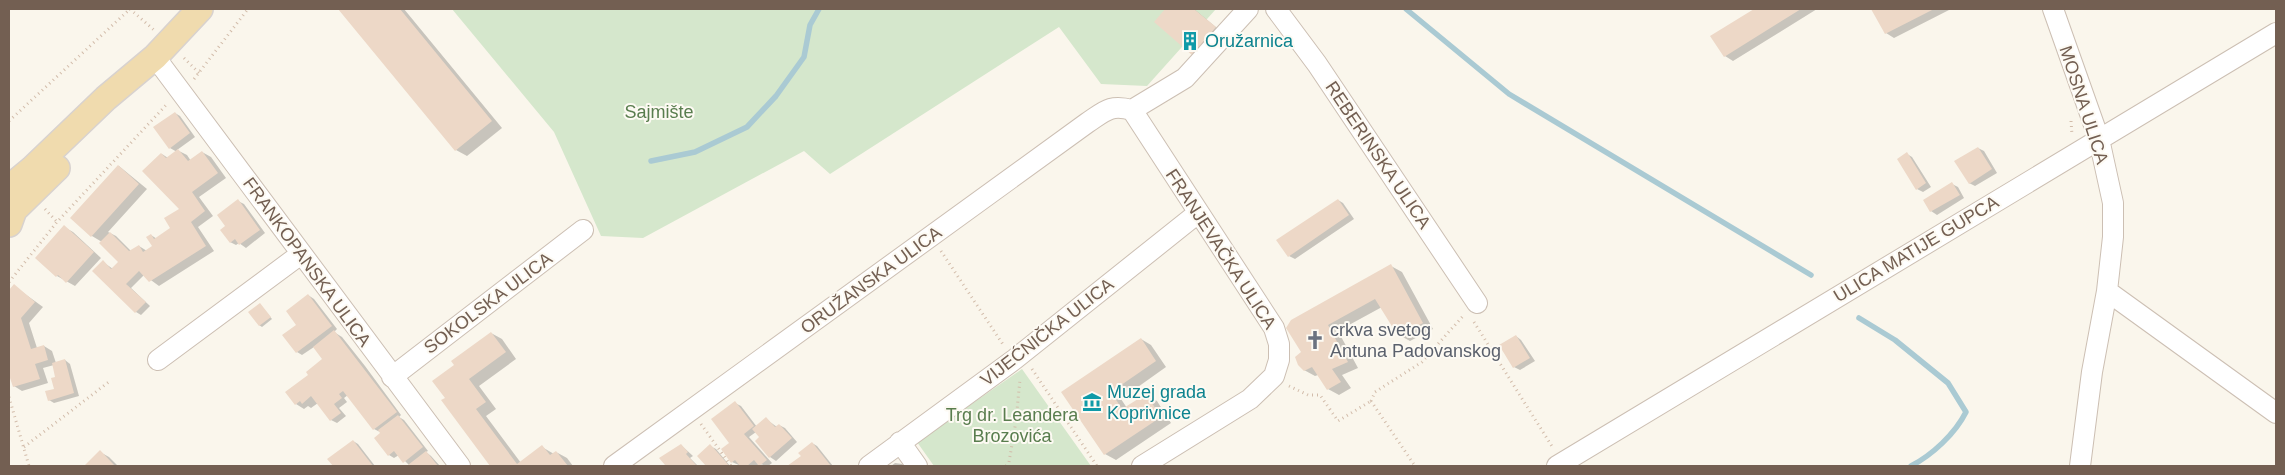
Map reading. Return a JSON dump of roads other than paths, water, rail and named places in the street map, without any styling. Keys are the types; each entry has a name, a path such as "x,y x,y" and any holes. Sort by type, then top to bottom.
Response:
{"main road":[{"path":"9,188 32,169 106,98 154,57 200,9"},
{"path":"9,224 14,210 118,107 134,88 154,57"}],"street":[{"path":"1132,110 1185,78 1248,9"},
{"name":"REBERINSKA ULICA","path":"1276,9 1317,64 1472,311"},
{"name":"MOSNA ULICA","path":"2053,9 2099,139 2113,203 2113,237 2107,291 2092,372 2080,466"},
{"name":"ULICA MATIJE GUPCA","path":"1556,458 2276,33"},
{"name":"FRANKOPANSKA ULICA","path":"154,57 460,466"},
{"name":"ORUŽANSKA ULICA","path":"614,466 1087,123 1108,109 1118,106 1132,110"},
{"name":"FRANJEVAČKA ULICA","path":"1132,110 1274,328 1279,344 1279,360 1274,376 1250,399 1142,466"},
{"name":"VIJEĆNIČKA ULICA","path":"869,466 900,442 1018,364 1198,213"},
{"name":"SOKOLSKA ULICA","path":"392,377 583,230"},
{"path":"158,360 301,254"},
{"path":"2107,291 2276,413"},
{"path":"900,442 917,466"}],"waterway":[{"path":"651,161 695,152 747,127 776,96 804,57 810,25 819,9"},
{"path":"1406,9 1509,94 1811,275"},
{"path":"1859,318 1895,340 1948,383 1966,412 1956,428 1942,443 1927,456 1911,466"}],"place":[{"name":"Oružarnica","path":"1190,41"},
{"name":"crkva svetog Antuna Padovanskog","path":"1315,340"},
{"name":"Muzej grada Koprivnice","path":"1092,402"}],"park label":[{"name":"Sajmište","path":"659,112"},
{"name":"Trg dr. Leandera Brozovića","path":"1012,425"}]}
